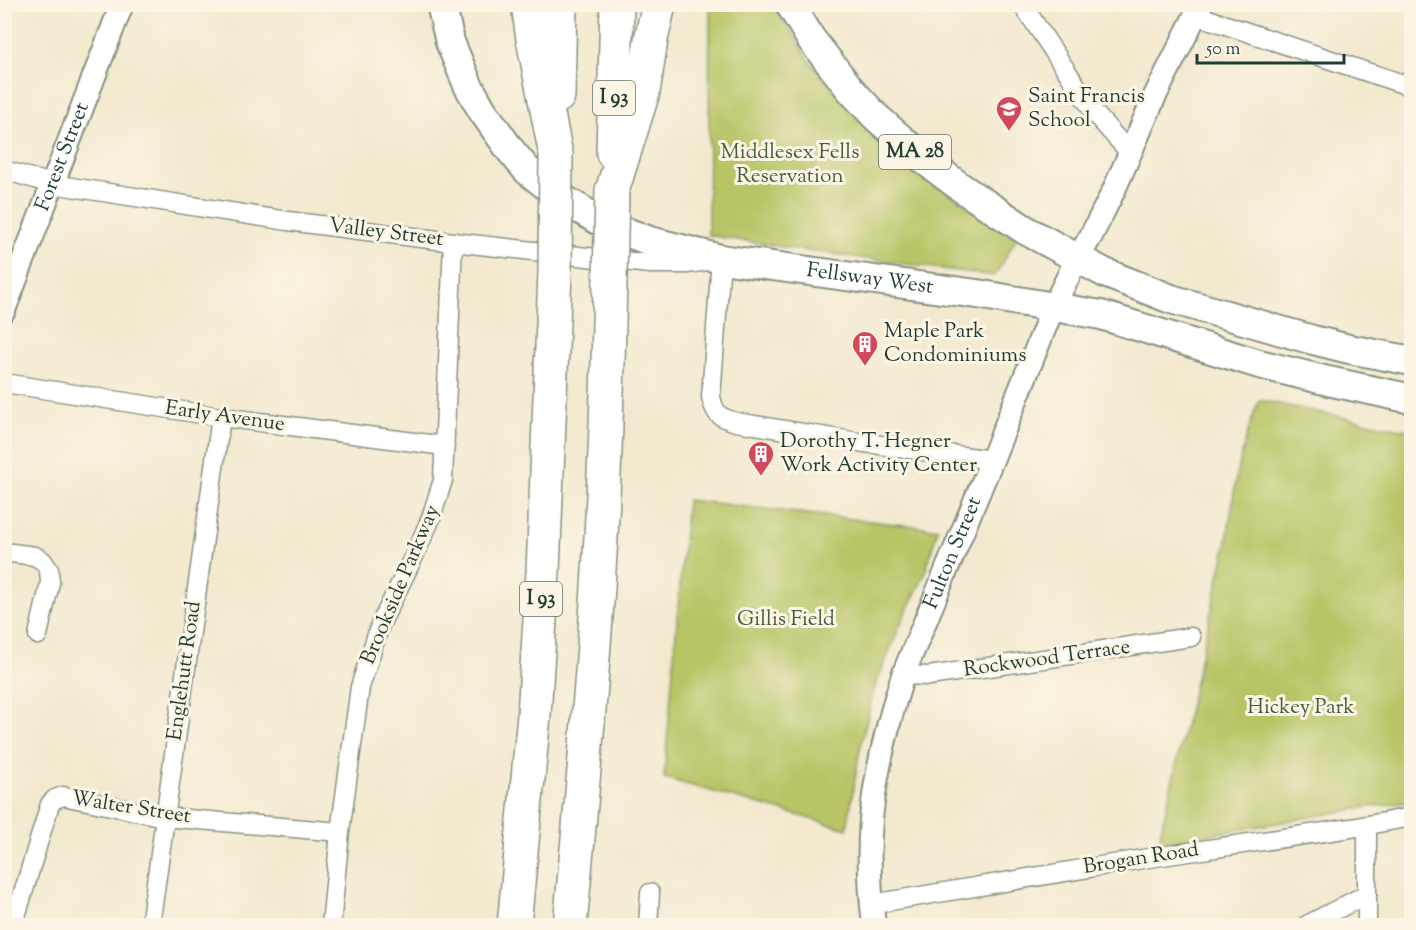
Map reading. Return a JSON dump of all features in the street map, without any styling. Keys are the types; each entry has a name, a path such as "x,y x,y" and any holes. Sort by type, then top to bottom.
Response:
{"highway":[{"path":"528,4 556,155"},
{"name":"I 93","path":"514,926 534,715 543,572 555,272 560,4"},
{"name":"I 93","path":"570,926 589,723 599,569 606,416 616,4"},
{"path":"612,191 643,92 659,4"}],"main road":[{"name":"Fellsway West","path":"441,4 450,42 468,85 482,110 511,151 527,170 563,200 608,224 650,241 721,259 965,293 1101,315 1259,364 1412,399"},
{"name":"MA 28","path":"790,4 811,39 851,90 876,117 927,162 996,212 1027,231 1105,273 1171,299 1313,340 1412,362"}],"street":[{"name":"Forest Street","path":"4,310 122,4"},
{"path":"1022,4 1095,115 1130,153"},
{"path":"1198,10 1412,87"},
{"name":"Fulton Street","path":"873,915 870,864 872,811 882,750 903,675 1053,306 1114,190 1154,98 1198,10"},
{"name":"Valley Street","path":"4,170 52,184 288,221 453,242 650,264 687,264 721,259"},
{"name":"Brookside Parkway","path":"331,926 340,832 360,687 380,625 416,554 443,480 453,242"},
{"path":"721,259 711,397 713,409 723,418 858,442 992,460"},
{"name":"Early Avenue","path":"4,383 221,417 445,446"},
{"name":"Englehutt Road","path":"150,926 221,417"},
{"path":"4,552 35,556 44,561 49,570 50,580 38,636"},
{"name":"Rockwood Terrace","path":"903,675 929,676 1191,637"},
{"name":"Walter Street","path":"13,926 50,804 55,798 63,796 164,817 340,832"},
{"name":"Brogan Road","path":"873,915 1155,857 1412,818"},
{"path":"1367,825 1367,926"},
{"path":"648,926 650,892"},
{"path":"1305,926 1367,894"}],"green space":[{"name":"Middlesex Fells Reservation","path":"774,4 812,64 861,122 928,179 1016,239 995,276 708,235 710,5"},
{"name":"Hickey Park","path":"1259,400 1411,431 1411,802 1367,807 1158,844 1226,547 1237,472"},
{"name":"Gillis Field","path":"687,500 938,529 924,576 903,618 874,689 859,754 847,829 664,778"}],"place":[{"name":"Saint Francis School","path":"1009,132"},
{"name":"Maple Park Condominiums","path":"865,367"},
{"name":"Dorothy T. Hegner Work Activity Center","path":"761,477"}]}
